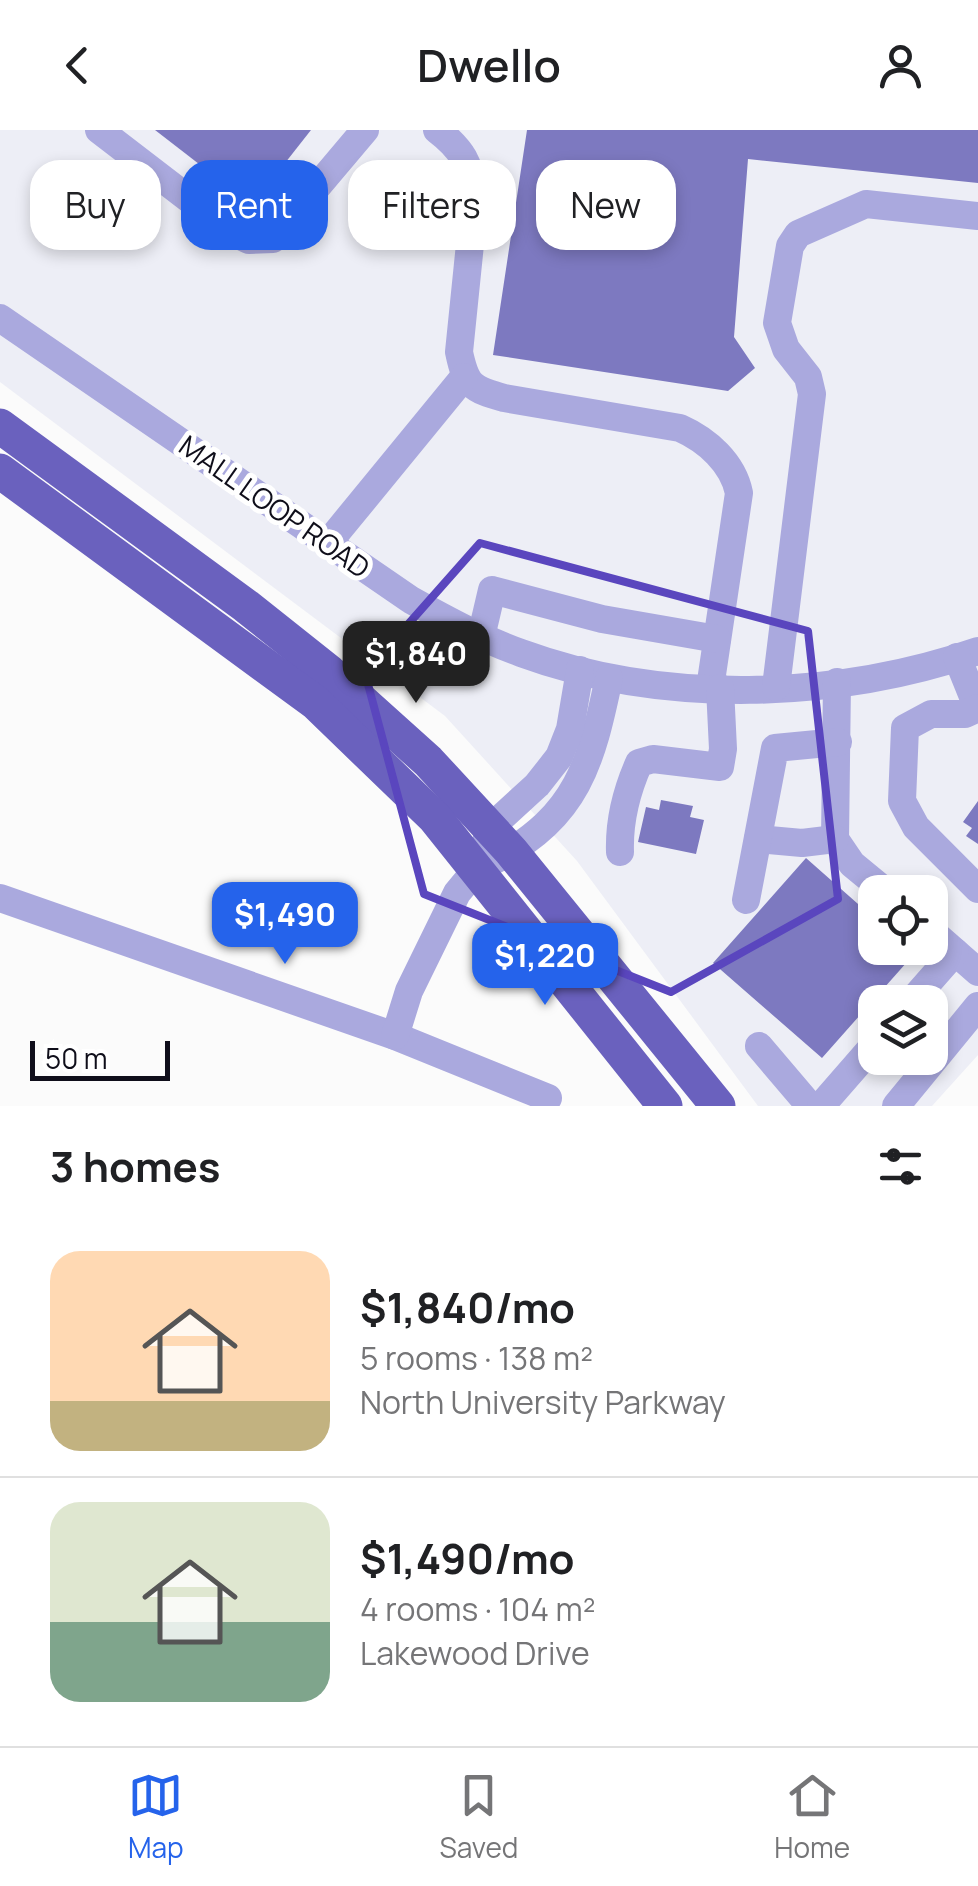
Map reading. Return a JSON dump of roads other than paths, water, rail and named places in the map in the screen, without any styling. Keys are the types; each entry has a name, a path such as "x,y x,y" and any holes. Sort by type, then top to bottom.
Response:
{"main road":[{"path":"0,426 246,606 329,672 428,761 501,839 718,1106"},
{"path":"0,471 316,703 435,818 666,1106"}],"street":[{"path":"99,130 232,232 259,240 272,238 365,130"},
{"path":"436,130 458,146 471,172 475,195 460,338 464,376 478,391 504,398 680,428 700,437 736,478 739,493 716,640 715,688 723,748 720,767 654,759 639,763 620,832 620,852"},
{"path":"776,687 812,394 808,377 786,350 776,323 790,246 798,234 866,204 978,216"},
{"name":"MALL LOOP ROAD","path":"0,318 411,600 521,653 610,678 715,688 837,682 918,668 967,654"},
{"path":"328,543 464,376"},
{"path":"480,636 492,590 602,619 716,640"},
{"path":"967,654 978,709 965,714 932,714 905,728 902,801 916,827 939,854 978,889"},
{"path":"395,1036 409,991 457,893 559,757 570,729 580,670"},
{"path":"501,839 542,831 574,790 597,736 610,678"},
{"path":"837,682 835,839 852,864 865,875"},
{"path":"746,900 775,748 838,742"},
{"path":"758,839 802,843 835,839"},
{"path":"0,898 395,1036 508,1096 548,1098"},
{"path":"948,946 978,972"},
{"path":"926,985 955,952"},
{"path":"896,1106 978,1006"},
{"path":"759,1046 810,1106"},
{"path":"821,1106 858,1064"}]}
